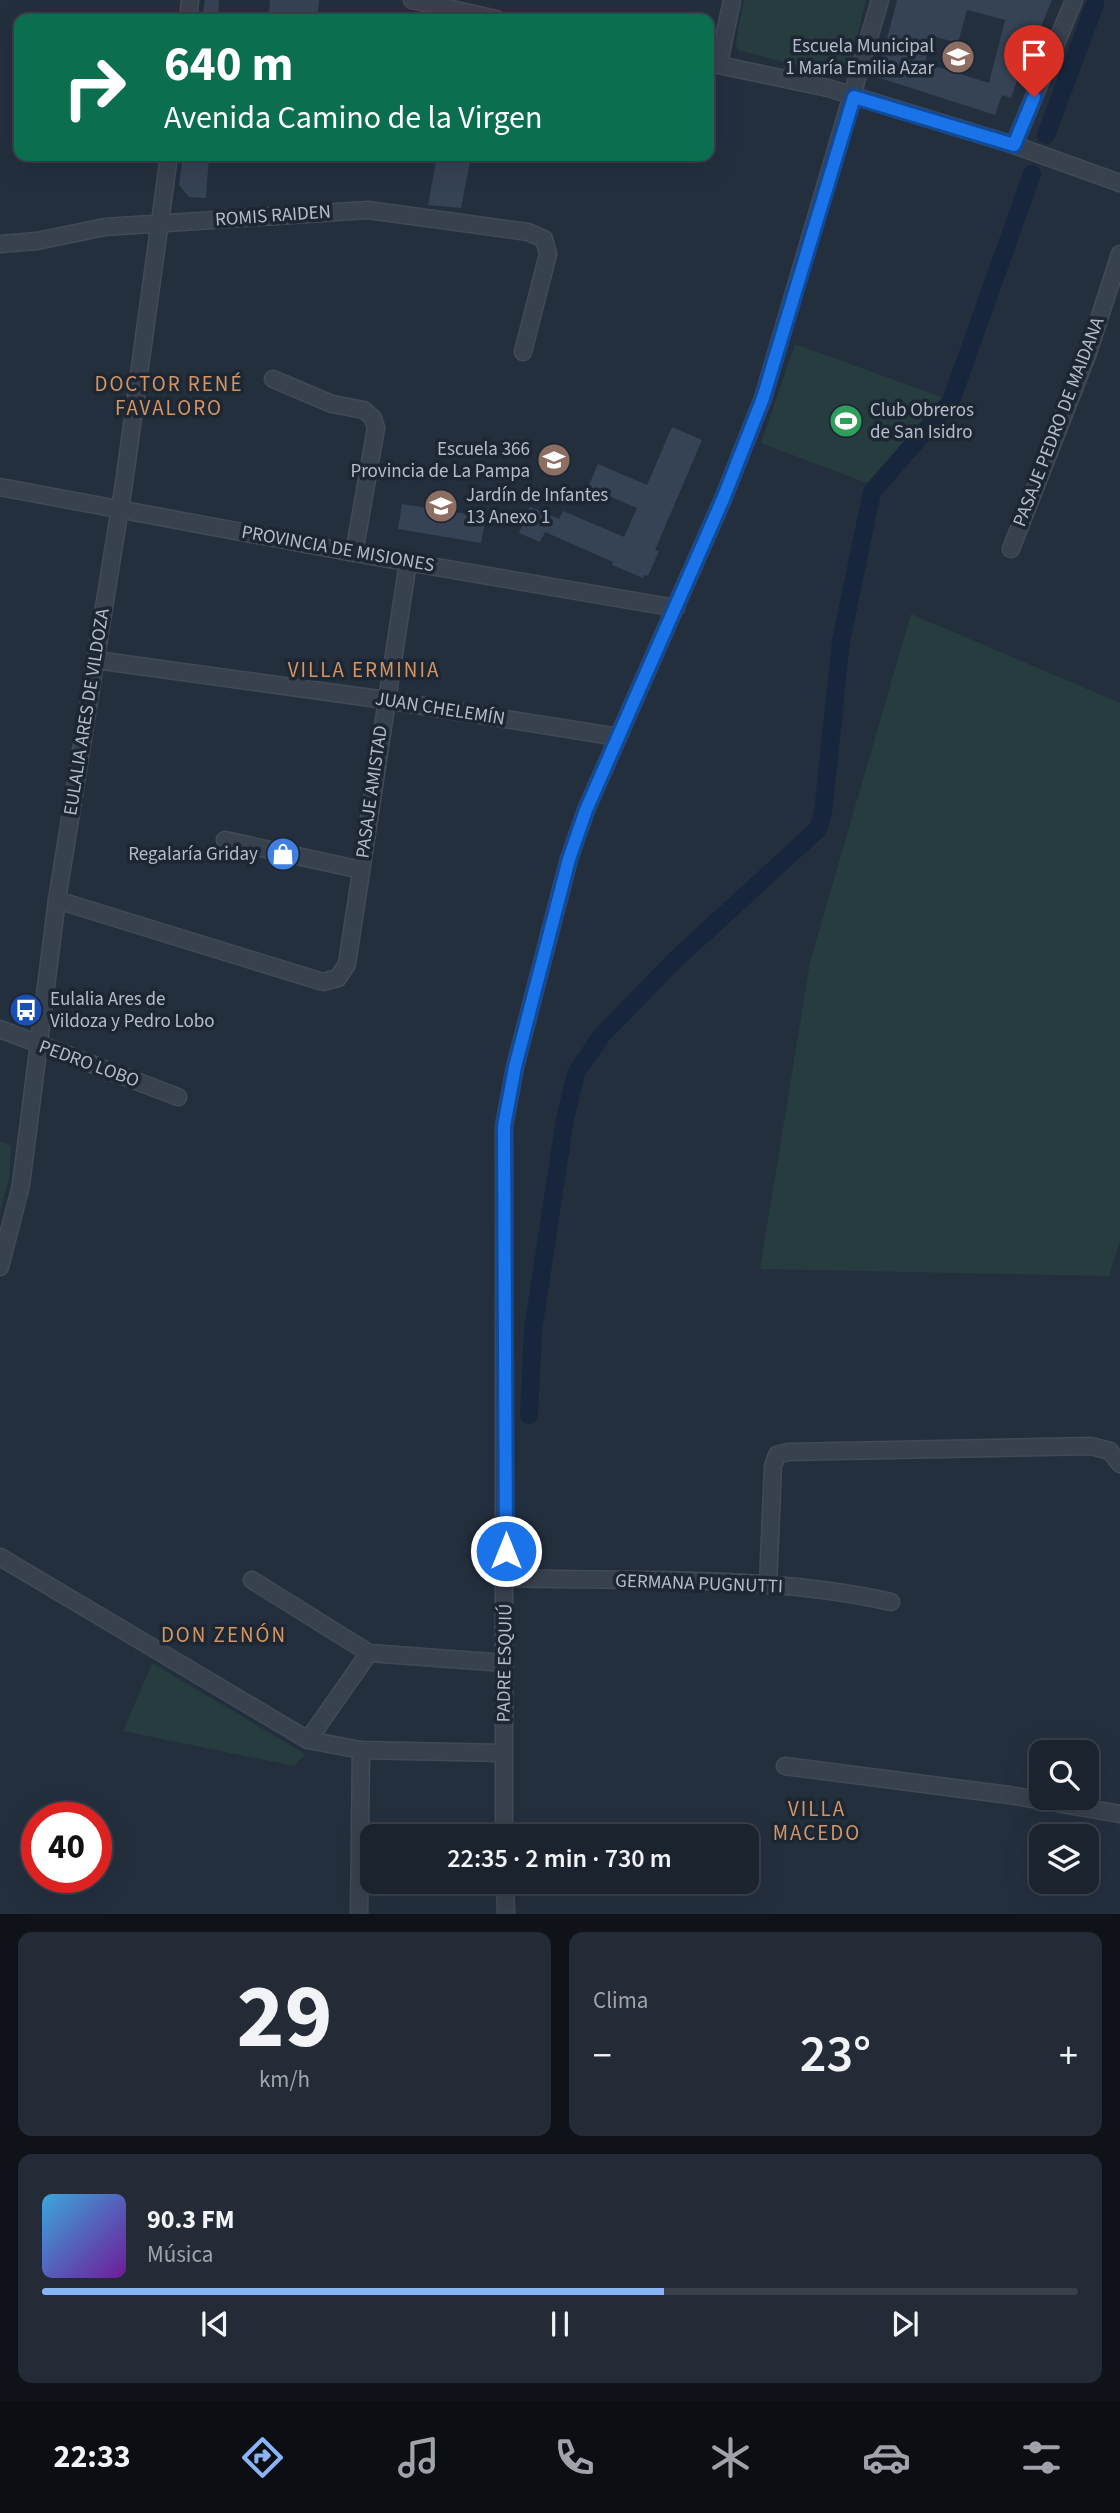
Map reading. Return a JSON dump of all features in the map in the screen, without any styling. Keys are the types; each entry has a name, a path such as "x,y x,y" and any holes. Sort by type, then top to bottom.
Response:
{"street":[{"path":"412,0 474,14"},
{"path":"732,0 714,63 828,88 1014,145 1120,183"},
{"name":"PADRE ESQUIÚ","path":"504,1824 504,1126 515,1067 569,859 618,737 676,608 763,398 854,97 880,0"},
{"path":"1014,145 1074,0"},
{"name":"EULALIA ARES DE VILDOZA","path":"0,1267 21,1185 57,900 120,509 168,161"},
{"name":"ROMIS RAIDEN","path":"0,244 37,241 106,227 368,210 528,232 544,239 548,254 523,352"},
{"name":"PASAJE PEDRO DE MAIDANA","path":"1011,549 1088,353 1120,254"},
{"path":"273,379 332,404 364,410 373,418 376,428 354,553"},
{"name":"PROVINCIA DE MISIONES","path":"0,488 354,553 676,608"},
{"name":"PASAJE AMISTAD","path":"57,900 323,982 338,978 347,964 408,562"},
{"name":"JUAN CHELEMÍN","path":"96,660 386,700 618,737"},
{"path":"225,840 361,870"},
{"name":"PEDRO LOBO","path":"0,1029 178,1097"},
{"path":"768,1585 773,1466 777,1455 788,1452 1091,1446 1115,1457"},
{"path":"0,1556 308,1740 361,1750 503,1753"},
{"name":"GERMANA PUGNUTTI","path":"506,1577 768,1585 851,1593 891,1602"},
{"path":"253,1580 369,1653 505,1663"},
{"path":"308,1740 369,1653"},
{"path":"359,1914 361,1750"},
{"path":"785,1766 1009,1795 1120,1814"},
{"path":"505,1894 506,1914"}],"green space":[{"path":"744,0 866,0 851,63 845,73 835,75 737,50 736,40"},
{"name":"Club Obreros de San Isidro","path":"795,344 944,398 867,483 761,443"},
{"path":"911,614 1120,703 1120,1241 1109,1276 760,1269 810,962"},
{"path":"0,1141 11,1146 9,1179 0,1212"},
{"path":"152,1663 305,1754 294,1766 123,1731"}],"building":[{"path":"205,0 219,0 218,14 203,14"},
{"path":"270,0 319,0 318,14 269,14"},
{"name":"Escuela Municipal 1 María Emilia Azar","path":"897,0 1052,0 1028,58 1025,57 1011,98 1002,95 995,115 877,77","holes":["967,10 1005,20 989,83 925,63 932,36 958,43"]},
{"path":"182,161 209,161 206,198 189,197 179,185"},
{"path":"436,161 470,161 461,208 428,205"},
{"path":"672,427 702,440 655,550 659,551 648,576 644,575 643,578 612,565 613,562 545,532 540,542 519,533 530,507 559,519 563,511 624,537 637,508 588,487 598,464 647,485"},
{"path":"402,504 486,517 481,543 398,529"}],"waterway":[{"path":"1046,135 1095,4"},
{"path":"529,1415 533,1330 565,1119 576,1073 602,1035 675,960 818,829 823,813 841,641 872,492 951,401 1032,174"}],"place":[{"name":"Escuela Municipal 1 María Emilia Azar","path":"958,57"},
{"name":"Club Obreros de San Isidro","path":"846,421"},
{"name":"Escuela 366 Provincia de La Pampa","path":"554,460"},
{"name":"Jardín de Infantes 13 Anexo 1","path":"441,506"},
{"name":"Regalaría Griday","path":"283,854"},
{"name":"Eulalia Ares de Vildoza y Pedro Lobo","path":"26,1010"}],"district":[{"name":"DOCTOR RENÉ FAVALORO","path":"169,396"},
{"name":"VILLA ERMINIA","path":"364,670"},
{"name":"DON ZENÓN","path":"224,1635"},
{"name":"VILLA MACEDO","path":"817,1821"}],"route":[{"path":"506,1551 504,1126 515,1067 550,927 586,810 723,499 763,398 854,97 1014,145 1034,97"}]}
